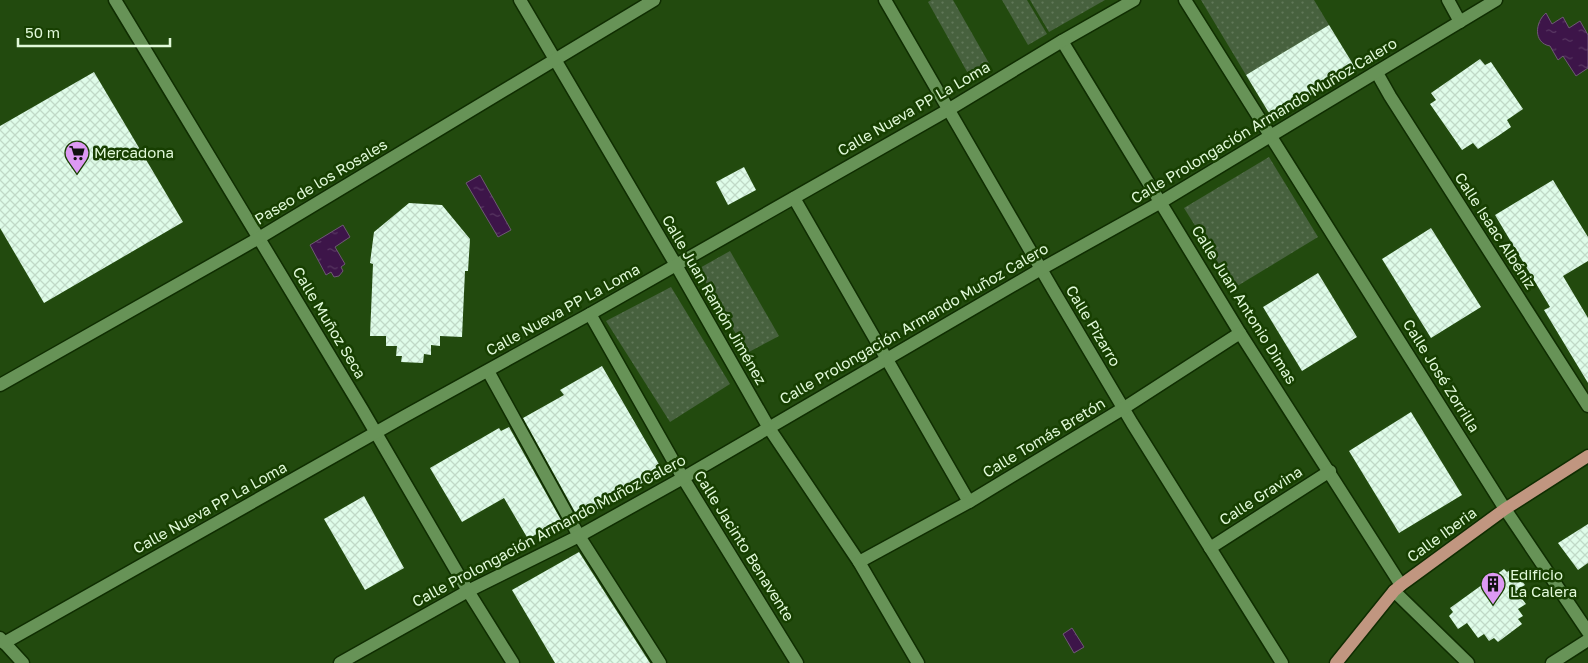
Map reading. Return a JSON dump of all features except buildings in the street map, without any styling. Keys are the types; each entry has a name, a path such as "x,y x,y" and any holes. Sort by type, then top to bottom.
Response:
{"main road":[{"name":"Calle Iberia","path":"1336,663 1398,588 1506,509 1588,456"}],"street":[{"name":"Calle Muñoz Seca","path":"115,0 259,238 468,591 513,663"},
{"name":"Calle Juan Ramón Jiménez","path":"520,0 676,265 769,428 859,562 918,663"},
{"name":"Paseo de los Rosales","path":"0,385 259,238 654,0"},
{"name":"Calle Pizarro","path":"885,0 1124,408 1282,663"},
{"name":"Calle Nueva PP La Loma","path":"2,640 590,314 948,110 1134,0"},
{"name":"Calle José Zorrilla","path":"1185,0 1506,509 1588,632"},
{"path":"1448,0 1460,22"},
{"name":"Calle Prolongación Armando Muñoz Calero","path":"340,663 468,591 579,536 683,478 1041,269 1161,202 1496,0"},
{"name":"Calle Juan Antonio Dimas","path":"1062,41 1240,332 1330,472 1398,588 1468,663"},
{"name":"Calle Isaac Albéniz","path":"1377,73 1588,406"},
{"path":"794,198 969,502"},
{"name":"Calle Jacinto Benavente","path":"590,314 683,478 797,663"},
{"name":"Calle Tomás Bretón","path":"859,562 969,502 1124,408 1240,332"},
{"path":"488,370 579,536 660,663"},
{"name":"Calle Gravina","path":"1210,548 1330,472"},
{"path":"2,640 23,663"},
{"path":"1552,663 1588,640"}],"green space":[{"path":"931,0 953,0 990,65 970,77 928,2"},
{"path":"1002,0 1027,0 1047,34 1028,45"},
{"path":"1030,0 1105,0 1049,32"},
{"path":"1201,0 1314,0 1329,25 1246,75"},
{"path":"1269,157 1318,237 1234,288 1184,208"},
{"path":"730,251 779,336 747,353 698,269"},
{"path":"671,287 730,384 670,422 606,321"}],"water":[{"path":"1546,13 1552,24 1563,17 1569,28 1580,21 1588,35 1588,68 1576,76 1563,56 1558,60 1550,46 1544,44 1538,37 1538,27"},
{"path":"480,175 511,230 498,237 466,183"},
{"path":"343,225 350,237 335,247 345,264 341,267 343,271 339,276 334,277 331,272 326,275 310,245"},
{"path":"1072,628 1084,647 1074,653 1063,634"}],"place":[{"name":"Mercadona","path":"77,174"},
{"name":"Edificio La Calera","path":"1493,605"}]}
